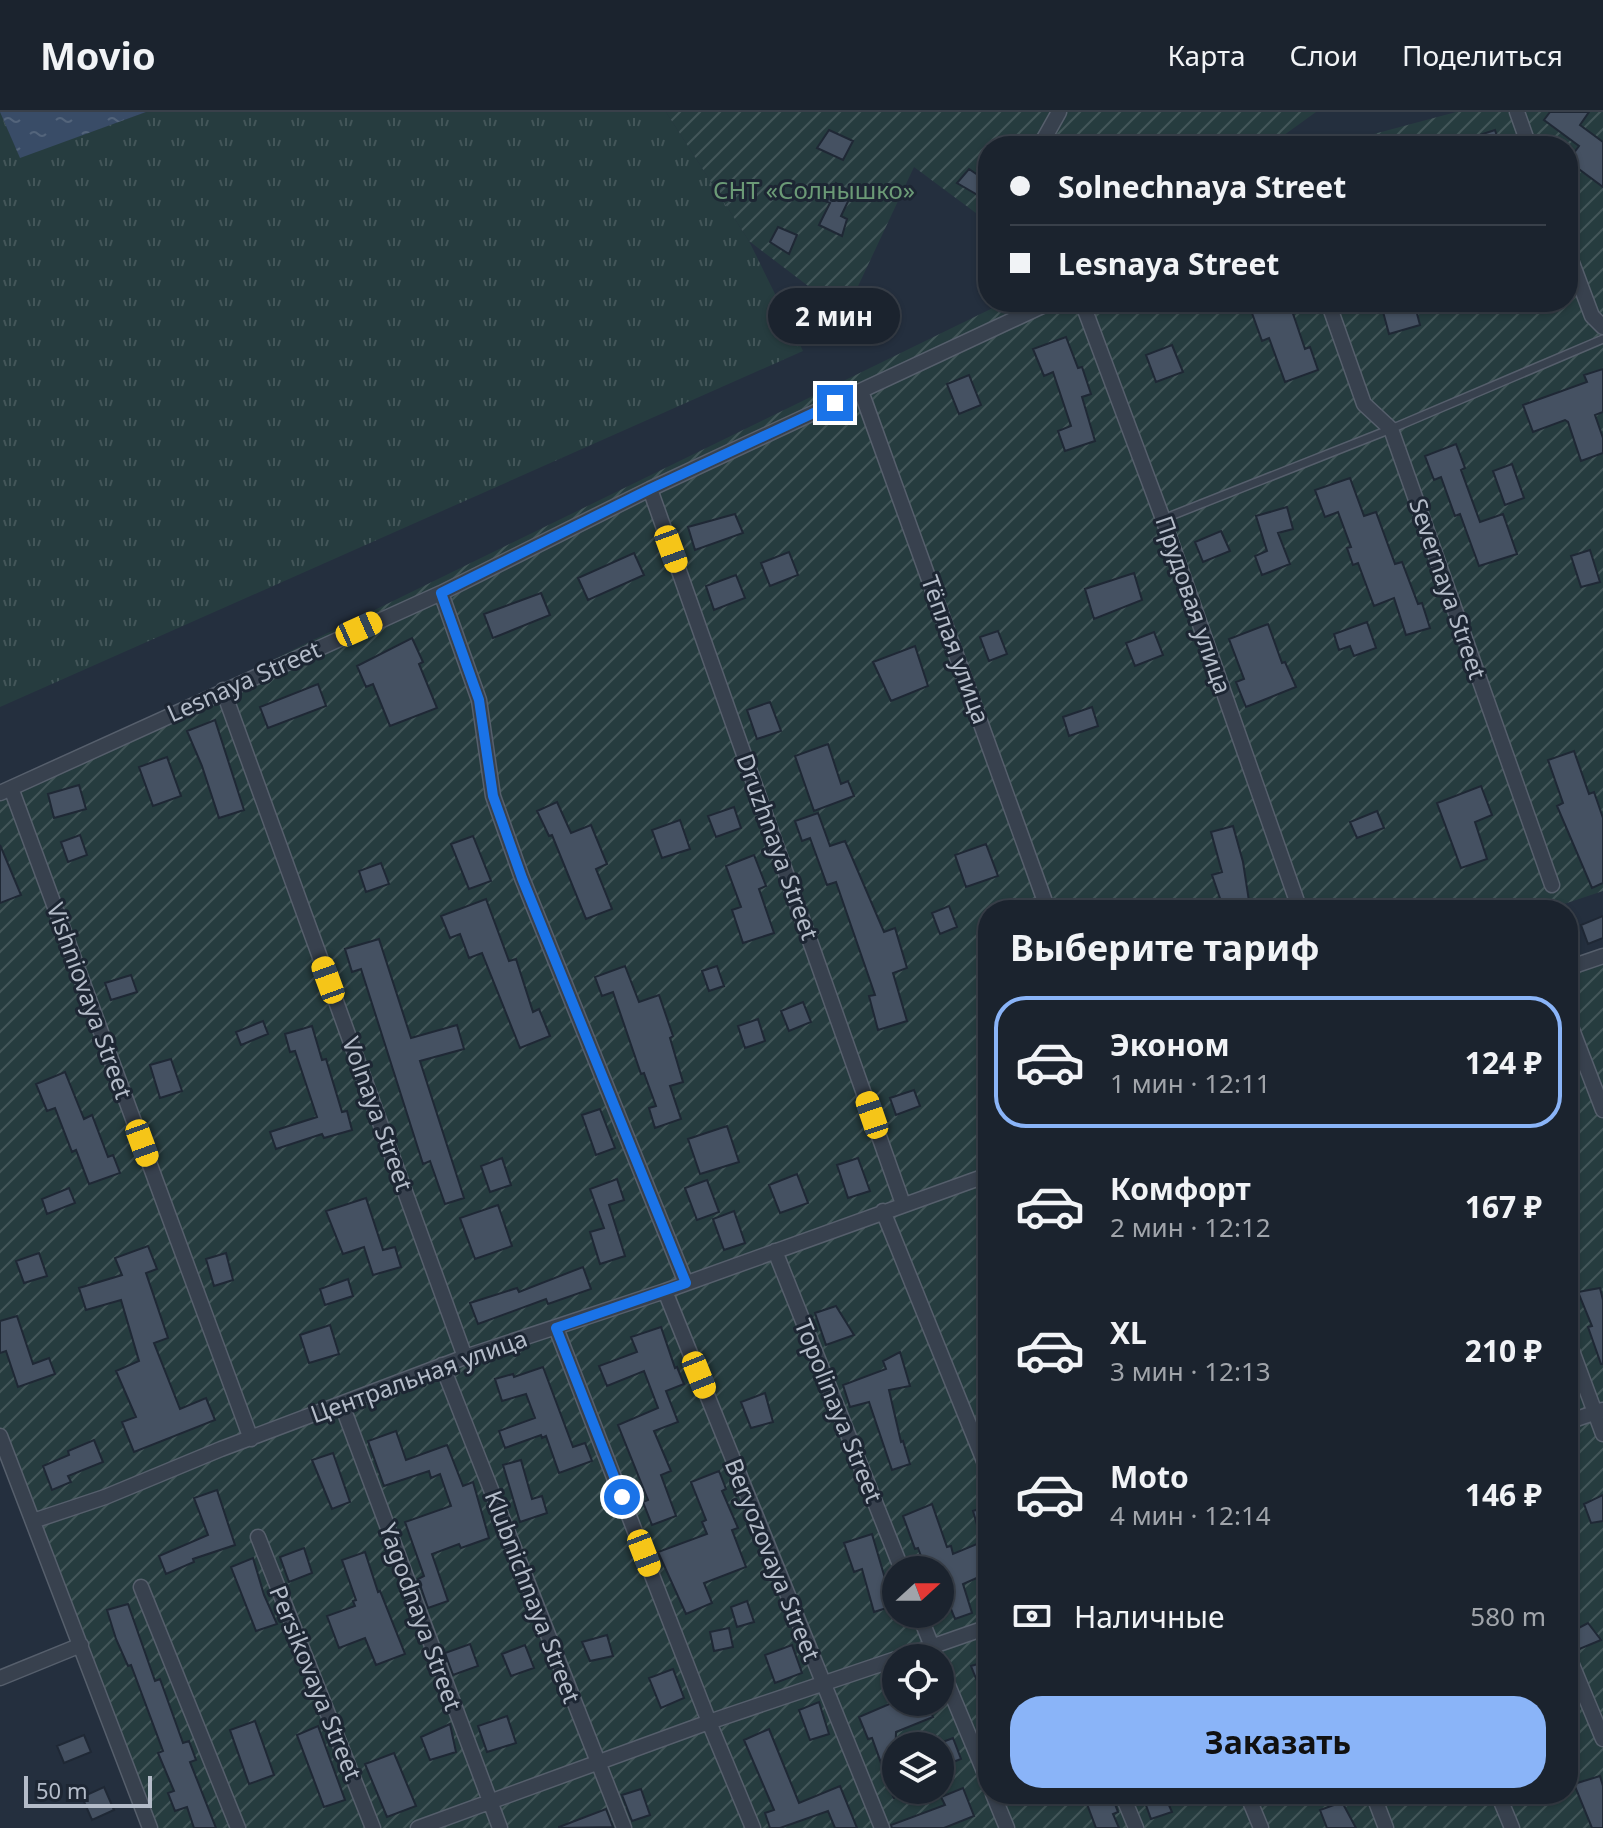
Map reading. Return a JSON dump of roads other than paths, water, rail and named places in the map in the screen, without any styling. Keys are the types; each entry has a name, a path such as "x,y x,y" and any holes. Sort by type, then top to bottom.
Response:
{"street":[{"path":"1046,136 1059,112"},
{"path":"1517,112 1525,136"},
{"path":"1578,279 1592,316 1603,327"},
{"name":"Lesnaya Street","path":"5,790 441,593 650,489 1030,312"},
{"name":"Прудовая улица","path":"1086,312 1163,519 1296,900"},
{"name":"Severnaya Street","path":"1332,312 1364,404 1391,429 1552,885"},
{"name":"Тёплая улица","path":"861,391 1044,900"},
{"name":"Druzhnaya Street","path":"650,489 903,1204"},
{"path":"441,593 479,700 493,796 522,878 686,1283"},
{"name":"Volnaya Street","path":"223,690 465,1357"},
{"name":"Vishniovaya Street","path":"5,790 251,1439"},
{"path":"1578,965 1603,956"},
{"path":"1578,1045 1603,1110"},
{"name":"Центральная улица","path":"33,1521 105,1497 442,1365 665,1291 978,1178"},
{"path":"883,1211 978,1446"},
{"name":"Topolinaya Street","path":"775,1251 896,1556"},
{"name":"Beryozovaya Street","path":"665,1291 882,1828"},
{"path":"556,1328 753,1828"},
{"path":"1578,1363 1599,1411 1603,1434"},
{"name":"Klubnichnaya Street","path":"442,1365 624,1828"},
{"name":"Yagodnaya Street","path":"342,1405 500,1828"},
{"path":"1578,1418 1599,1411"},
{"path":"0,1436 150,1828"},
{"name":"Persikovaya Street","path":"258,1537 373,1828"},
{"path":"141,1587 238,1828"},
{"path":"951,1644 978,1632"},
{"path":"0,1678 81,1645"},
{"path":"418,1828 709,1722 882,1664"},
{"path":"1578,1679 1603,1739"},
{"path":"954,1700 978,1757"},
{"path":"997,1804 1007,1828"},
{"path":"1126,1804 1136,1828"},
{"path":"1251,1804 1261,1828"},
{"path":"1377,1804 1386,1828"},
{"path":"1502,1804 1512,1828"}],"lane":[{"path":"1163,519 1391,429 1603,339"}],"water":[{"path":"0,112 146,112 20,158"}],"park label":[{"name":"СНТ «Солнышко»","path":"814,191"}]}
